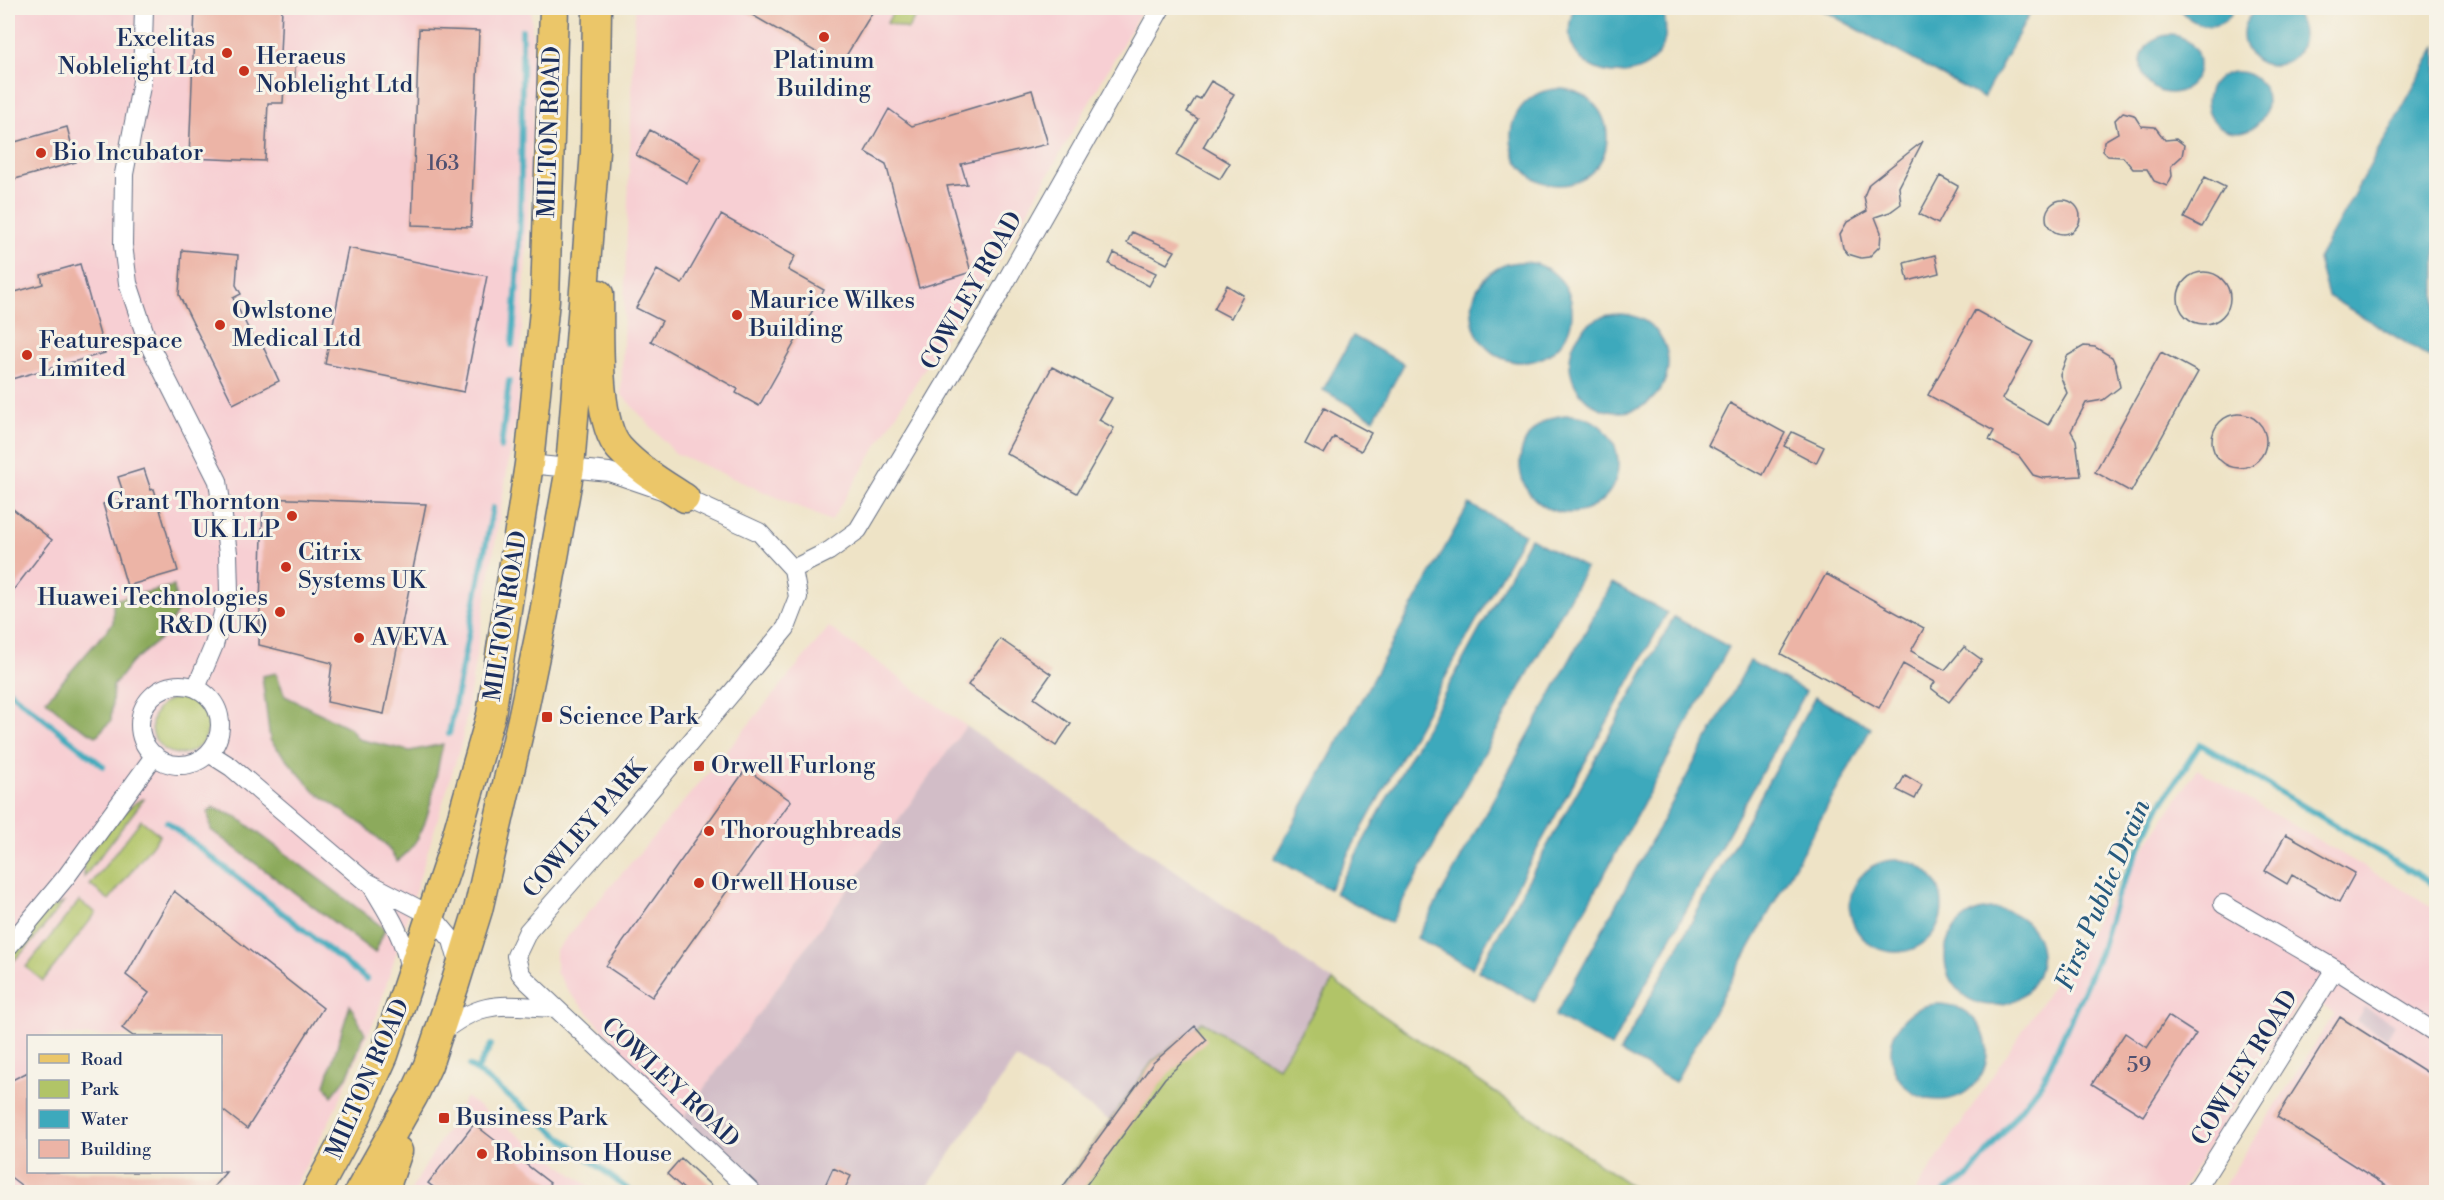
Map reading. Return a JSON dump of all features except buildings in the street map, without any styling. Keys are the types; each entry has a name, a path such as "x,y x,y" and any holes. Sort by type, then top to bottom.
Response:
{"main road":[{"name":"MILTON ROAD","path":"321,1190 384,1055 411,980 491,715 529,464 545,300 554,8"},
{"name":"MILTON ROAD","path":"360,1192 414,1095 437,1036 478,910 522,719 570,468 595,151 597,8"},
{"path":"595,151 603,413 617,446 646,473 685,498"},
{"path":"432,916 444,912 467,881 493,795 522,719"},
{"path":"384,1192 412,1117 414,1095"}],"street":[{"path":"144,8 142,81 124,174 123,245 128,283 147,340 218,481 228,553 229,592 214,645 196,688"},
{"name":"COWLEY ROAD","path":"793,569 829,551 858,530 992,306 1161,8"},
{"path":"529,464 609,472 685,498 759,532 793,569"},
{"name":"COWLEY PARK","path":"526,980 520,973 516,956 528,931 610,838 786,628 798,597 793,569"},
{"path":"171,686 196,688 211,700 220,717 220,730 209,753 187,764 170,763 154,756 146,746 141,728 143,710 150,699 171,686"},
{"path":"209,753 231,767 372,886 432,916 452,940 459,965"},
{"path":"8,947 66,877 154,756"},
{"path":"372,886 395,924 407,952 411,980"},
{"path":"2223,904 2335,969 2436,1033"},
{"name":"COWLEY ROAD","path":"2195,1192 2335,969"},
{"name":"COWLEY ROAD","path":"526,980 752,1192"},
{"path":"437,1036 457,1020 486,1006 555,1008"}],"shaded area":[{"path":"8,8 531,8 535,86 518,406 462,741 377,1015 331,1118 292,1192 8,1192"},
{"path":"635,8 1143,8 1004,253 936,350 831,521 675,453 621,394"},
{"path":"829,627 966,726 683,1118 569,992 556,972 556,950 721,758"},
{"path":"966,726 1333,981 1278,1067 1152,1062 1110,1121 1016,1058 924,1192 759,1192 683,1118"},
{"path":"2197,769 2436,909 2436,1192 2220,1192 2335,1013 2305,995 2180,1192 1915,1192"},
{"path":"2364,1007 2395,1024 2387,1038 2356,1021"},
{"path":"466,1097 597,1192 410,1192"}],"green space":[{"path":"895,8 921,8 908,29 887,23"},
{"path":"174,586 177,612 160,639 131,663 113,686 111,721 96,736 71,722 46,700 113,623 113,600"},
{"path":"276,673 285,696 350,728 358,739 410,751 443,744 424,824 409,851 397,861 386,845 363,825 314,791 270,740 262,676"},
{"path":"175,698 185,698 200,706 206,715 208,726 206,737 200,746 185,754 175,754 164,749 157,742 152,731 152,721 157,710 164,703"},
{"path":"144,799 84,877 83,865 94,847 130,807"},
{"path":"214,808 237,817 385,929 375,953 211,830 208,811"},
{"path":"141,820 160,835 109,900 90,885"},
{"path":"79,901 96,913 43,981 26,967"},
{"path":"63,903 27,948 8,966 8,955 50,908"},
{"path":"1333,981 1640,1192 1058,1192 1152,1062 1202,1022 1278,1067"},
{"path":"350,1005 365,1033 347,1077 332,1096 325,1085"}],"water":[{"path":"2273,5 2290,10 2298,18 2303,35 2298,52 2290,60 2273,65 2256,60 2248,52 2243,35 2248,18 2256,10"},
{"path":"1574,8 1662,8 1665,38 1656,58 1638,70 1616,73 1595,68 1578,56 1570,36"},
{"path":"1819,8 2033,8 1983,98"},
{"path":"2179,8 2234,8 2223,22 2208,26 2192,20"},
{"path":"2170,35 2186,40 2194,48 2199,64 2194,80 2186,88 2170,93 2154,88 2146,80 2141,64 2146,48 2154,40"},
{"path":"2436,47 2436,361 2328,296 2318,259"},
{"path":"2237,72 2258,81 2267,102 2258,123 2237,132 2216,123 2207,102 2216,81"},
{"path":"1559,89 1577,92 1593,103 1604,119 1607,137 1604,155 1593,171 1577,182 1559,185 1541,182 1525,171 1514,155 1511,137 1514,119 1525,103 1541,92"},
{"path":"1522,262 1541,266 1557,277 1568,293 1572,312 1568,331 1557,347 1541,358 1522,362 1503,358 1487,347 1476,331 1472,312 1476,293 1487,277 1503,266"},
{"path":"1619,314 1638,317 1654,328 1665,344 1668,363 1665,382 1654,398 1638,409 1619,412 1600,409 1584,398 1573,382 1570,363 1573,344 1584,328 1600,317"},
{"path":"1353,336 1404,364 1374,419 1323,390"},
{"path":"1569,415 1588,418 1604,429 1615,445 1618,464 1615,483 1604,499 1588,510 1569,513 1550,510 1534,499 1523,483 1520,464 1523,445 1534,429 1550,418"},
{"path":"1469,504 1524,534 1329,889 1274,858"},
{"path":"1530,538 1586,568 1391,923 1335,893"},
{"path":"1612,583 1667,613 1472,968 1417,938"},
{"path":"1674,617 1729,647 1534,1002 1478,971"},
{"path":"1750,661 1806,692 1611,1047 1555,1016"},
{"path":"1815,697 1871,728 1675,1082 1620,1052"},
{"path":"1896,860 1913,864 1928,874 1938,889 1942,906 1938,923 1928,938 1913,948 1896,952 1879,948 1864,938 1854,923 1850,906 1854,889 1864,874 1879,864"},
{"path":"1993,909 2011,913 2027,923 2037,939 2041,957 2037,975 2027,991 2011,1001 1993,1005 1975,1001 1959,991 1949,975 1945,957 1949,939 1959,923 1975,913"},
{"path":"1939,1004 1957,1008 1973,1018 1983,1034 1987,1052 1983,1070 1973,1086 1957,1096 1939,1100 1921,1096 1905,1086 1895,1070 1891,1052 1895,1034 1905,1018 1921,1008"}],"waterway":[{"path":"512,345 520,227 522,30"},
{"path":"501,448 509,381"},
{"path":"449,734 493,508"},
{"name":"First Public Drain","path":"8,690 103,766"},
{"name":"First Public Drain","path":"1943,1192 1969,1176 2044,1079 2100,953 2117,896 2158,809 2200,744 2436,886"},
{"path":"167,822 366,979"},
{"path":"477,1070 491,1045"},
{"name":"First Public Drain","path":"470,1066 631,1192"}],"place":[{"name":"Platinum Building","path":"824,37"},
{"name":"Excelitas Noblelight Ltd","path":"227,53"},
{"name":"Heraeus Noblelight Ltd","path":"244,71"},
{"name":"Bio Incubator","path":"41,153"},
{"name":"Maurice Wilkes Building","path":"737,315"},
{"name":"Owlstone Medical Ltd","path":"220,325"},
{"name":"Featurespace Limited","path":"27,355"},
{"name":"Grant Thornton UK LLP","path":"292,516"},
{"name":"Citrix Systems UK","path":"286,567"},
{"name":"Huawei Technologies R&D (UK)","path":"280,612"},
{"name":"AVEVA","path":"359,638"},
{"name":"Science Park","path":"547,717"},
{"name":"Orwell Furlong","path":"699,766"},
{"name":"Thoroughbreads","path":"709,831"},
{"name":"Orwell House","path":"699,883"},
{"name":"Business Park","path":"444,1118"},
{"name":"Robinson House","path":"482,1154"}]}
